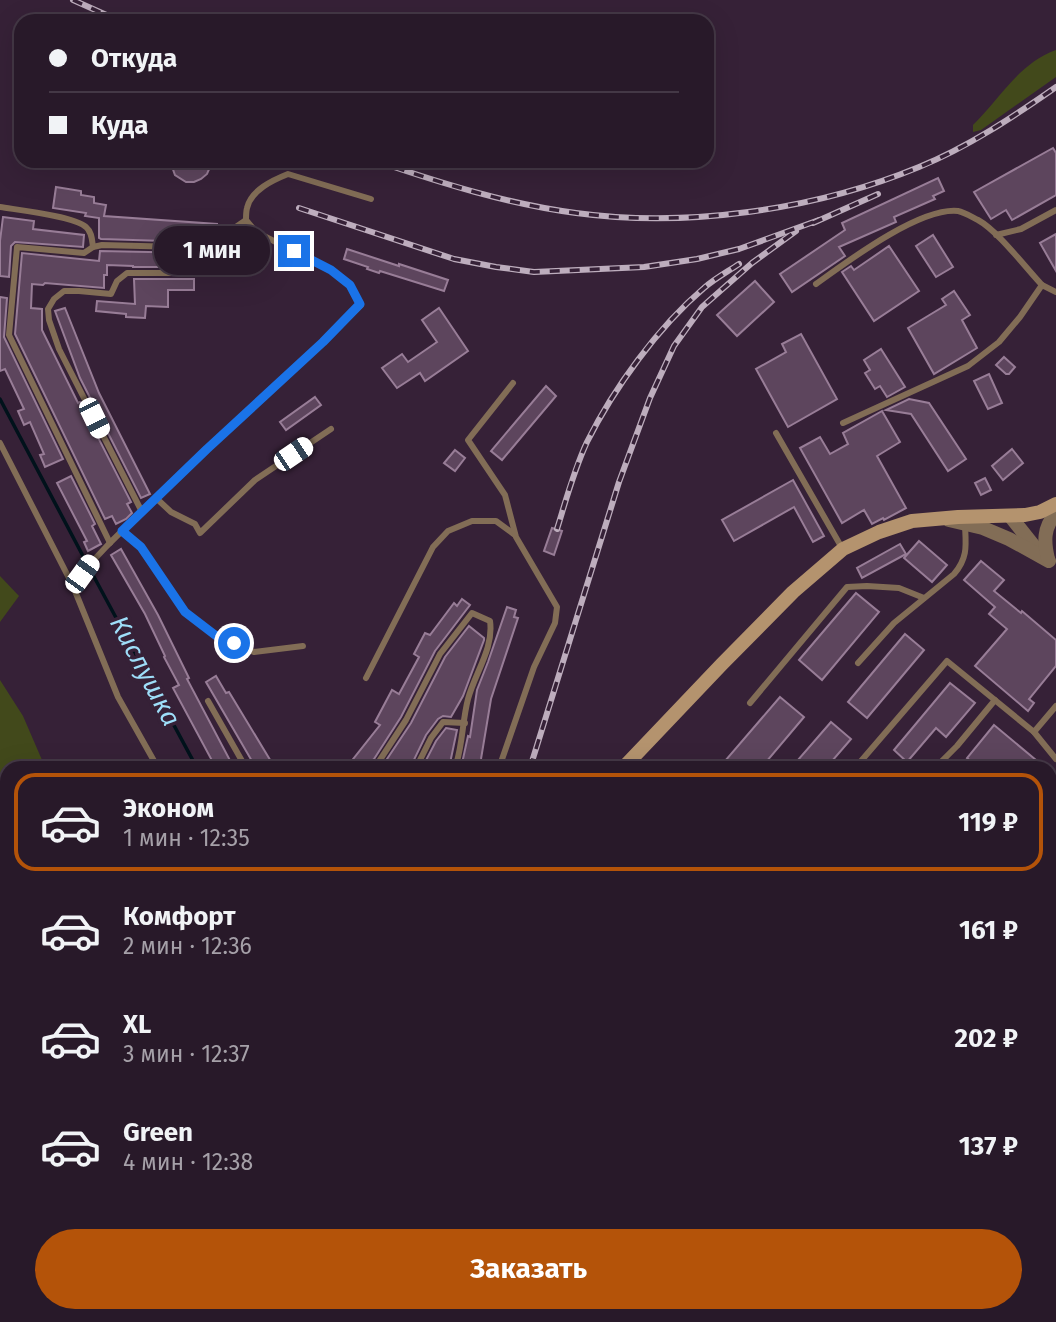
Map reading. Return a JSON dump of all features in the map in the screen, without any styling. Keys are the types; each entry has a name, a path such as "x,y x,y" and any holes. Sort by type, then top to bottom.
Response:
{"main road":[{"path":"630,761 793,592 843,549 879,531 912,521 1010,516 1040,512 1056,504"}],"street":[{"path":"1052,564 1044,544 1045,532 1056,513"},
{"path":"1010,516 1034,547 1052,564"},
{"path":"944,518 1009,538 1052,564"}],"lane":[{"path":"73,586 90,562 360,304 350,285 331,270 256,232 246,220 247,206 257,192 288,174 371,199"},
{"path":"0,207 67,219 85,226 91,233 93,247"},
{"path":"996,235 1021,229 1056,210"},
{"path":"816,284 873,244 933,213 960,211 980,221 1042,285 1056,292"},
{"path":"142,512 60,349 49,320 48,309 54,299 64,291 111,295 117,281 127,273 199,272 230,231 246,220"},
{"path":"110,543 9,335 18,247 84,253 93,247 102,246 218,248"},
{"path":"843,423 968,366 999,342 1042,285"},
{"path":"501,761 534,667 555,623 556,607 516,537 505,495 468,440 513,383"},
{"path":"156,498 171,512 195,524 200,533 255,480 331,429"},
{"path":"776,433 843,549"},
{"path":"0,443 73,586 118,696 154,761"},
{"path":"366,678 433,547 448,531 472,521 496,521 516,537"},
{"path":"858,663 894,623 954,574 965,560 965,524"},
{"path":"122,531 141,547 185,612 215,635 254,652 303,646"},
{"path":"750,703 847,587 899,588 924,598"},
{"path":"379,761 406,720 440,653 472,613 490,621 492,634 468,699 458,761"},
{"path":"861,761 947,661 1034,732 1056,759"},
{"path":"942,761 995,700"},
{"path":"208,701 242,761"},
{"path":"1034,732 1056,706"},
{"path":"420,761 443,722 465,723"}],"green space":[{"path":"1056,50 1056,77 981,130 973,132 973,125 1021,73 1043,56"},
{"path":"0,576 19,596 0,622"},
{"path":"0,680 23,716 42,760 0,761"}],"building":[{"path":"1053,148 1056,153 1056,195 1012,220 1006,210 991,219 974,192"},
{"path":"172,168 210,168 207,174 194,182 186,182 175,175"},
{"path":"938,178 944,191 933,196 935,199 894,217 896,222 839,247 845,256 792,292 780,274 845,230 842,223"},
{"path":"56,187 81,191 81,195 94,197 94,203 106,205 104,216 217,224 216,241 101,239 99,218 85,216 86,213 53,208"},
{"path":"3,217 34,221 33,229 84,235 83,247 15,242 11,246 9,277 0,276"},
{"path":"1056,234 1056,271 1040,243"},
{"path":"933,235 953,267 936,277 916,246"},
{"path":"889,246 919,291 874,321 842,272 851,266 854,270"},
{"path":"347,249 448,280 444,291 367,269 368,267 344,259"},
{"path":"100,251 197,253 196,267 107,265 104,288 32,284 31,308 42,309 42,330 131,502 127,504 132,513 116,524 112,516 105,519 15,334 22,253 99,261"},
{"path":"134,279 194,279 194,290 168,290 168,307 146,306 145,318 96,311 97,301 135,304"},
{"path":"755,281 774,302 737,336 717,315"},
{"path":"954,291 970,315 962,320 977,348 934,374 908,328 946,305 942,299"},
{"path":"0,297 7,298 4,337 63,459 45,467 40,455 44,454 30,422 24,425 18,411 24,409 5,369 0,371"},
{"path":"65,308 99,393 150,494 141,498 80,378 55,311"},
{"path":"439,308 468,351 425,381 420,373 397,388 382,368 402,354 408,362 437,342 422,320"},
{"path":"801,334 837,399 788,427 756,369 786,352 782,344"},
{"path":"881,349 905,387 887,397 880,386 875,389 865,373 870,370 864,360"},
{"path":"1004,357 1015,367 1009,374 996,365"},
{"path":"989,374 1002,403 988,409 974,381"},
{"path":"546,386 556,396 502,460 491,451"},
{"path":"315,397 321,405 286,430 280,422"},
{"path":"909,399 929,403 966,459 948,471 911,414 886,410"},
{"path":"882,411 900,442 877,456 906,508 872,524 864,510 842,523 800,448 820,437 830,454 848,444 843,433"},
{"path":"1012,449 1023,463 1003,480 992,466"},
{"path":"455,450 465,458 455,471 444,463"},
{"path":"71,476 95,524 92,526 101,544 88,551 84,542 87,541 57,483"},
{"path":"985,478 991,490 981,495 975,483"},
{"path":"793,480 824,536 813,542 794,507 734,541 722,520"},
{"path":"552,528 562,531 554,555 544,551"},
{"path":"919,541 947,565 932,582 904,558"},
{"path":"900,544 906,554 862,578 857,568"},
{"path":"121,549 158,615 189,678 187,679 230,761 212,761 173,688 179,685 145,614 111,555"},
{"path":"981,561 1004,580 994,591 1056,640 1056,666 1029,699 1034,703 1028,711 975,666 1007,629 989,614 995,607 964,580"},
{"path":"856,593 879,612 822,680 799,660"},
{"path":"462,599 470,605 435,651 401,717 374,759 352,761 380,725 375,722 392,690 399,694 419,657 414,654 425,633 430,635 454,603 457,606"},
{"path":"507,607 516,610 514,617 518,618 491,699 480,761 463,761 468,736 470,737 477,690"},
{"path":"469,626 484,638 463,696 451,717 443,716 438,719 426,735 413,761 386,761 411,723 445,657"},
{"path":"905,634 924,650 867,718 848,702"},
{"path":"216,676 226,693 229,692 271,761 252,761 206,682"},
{"path":"950,683 975,703 946,737 936,728 908,761 894,750"},
{"path":"780,697 804,717 767,761 725,761"},
{"path":"831,722 851,739 832,761 797,761"},
{"path":"994,725 1038,761 971,761 967,758"},
{"path":"446,728 457,730 450,761 426,761"}],"waterway":[{"name":"Кислушка","path":"0,399 83,556"},
{"name":"Кислушка","path":"93,575 193,761"}],"railway":[{"path":"73,0 104,14"},
{"path":"398,168 500,198 576,213 662,218 750,212 837,194 919,167 973,141 1056,87"},
{"path":"813,223 878,194"},
{"path":"299,208 454,259 534,272 644,267 697,259 739,249 819,220"},
{"path":"532,761 619,482 650,398 674,346 702,307 752,263 796,231"},
{"path":"557,529 587,442 638,359 687,304 712,282 739,264"}],"route":[{"path":"234,643 215,635 185,612 141,547 122,531 360,304 350,285 331,270 294,251"}]}
